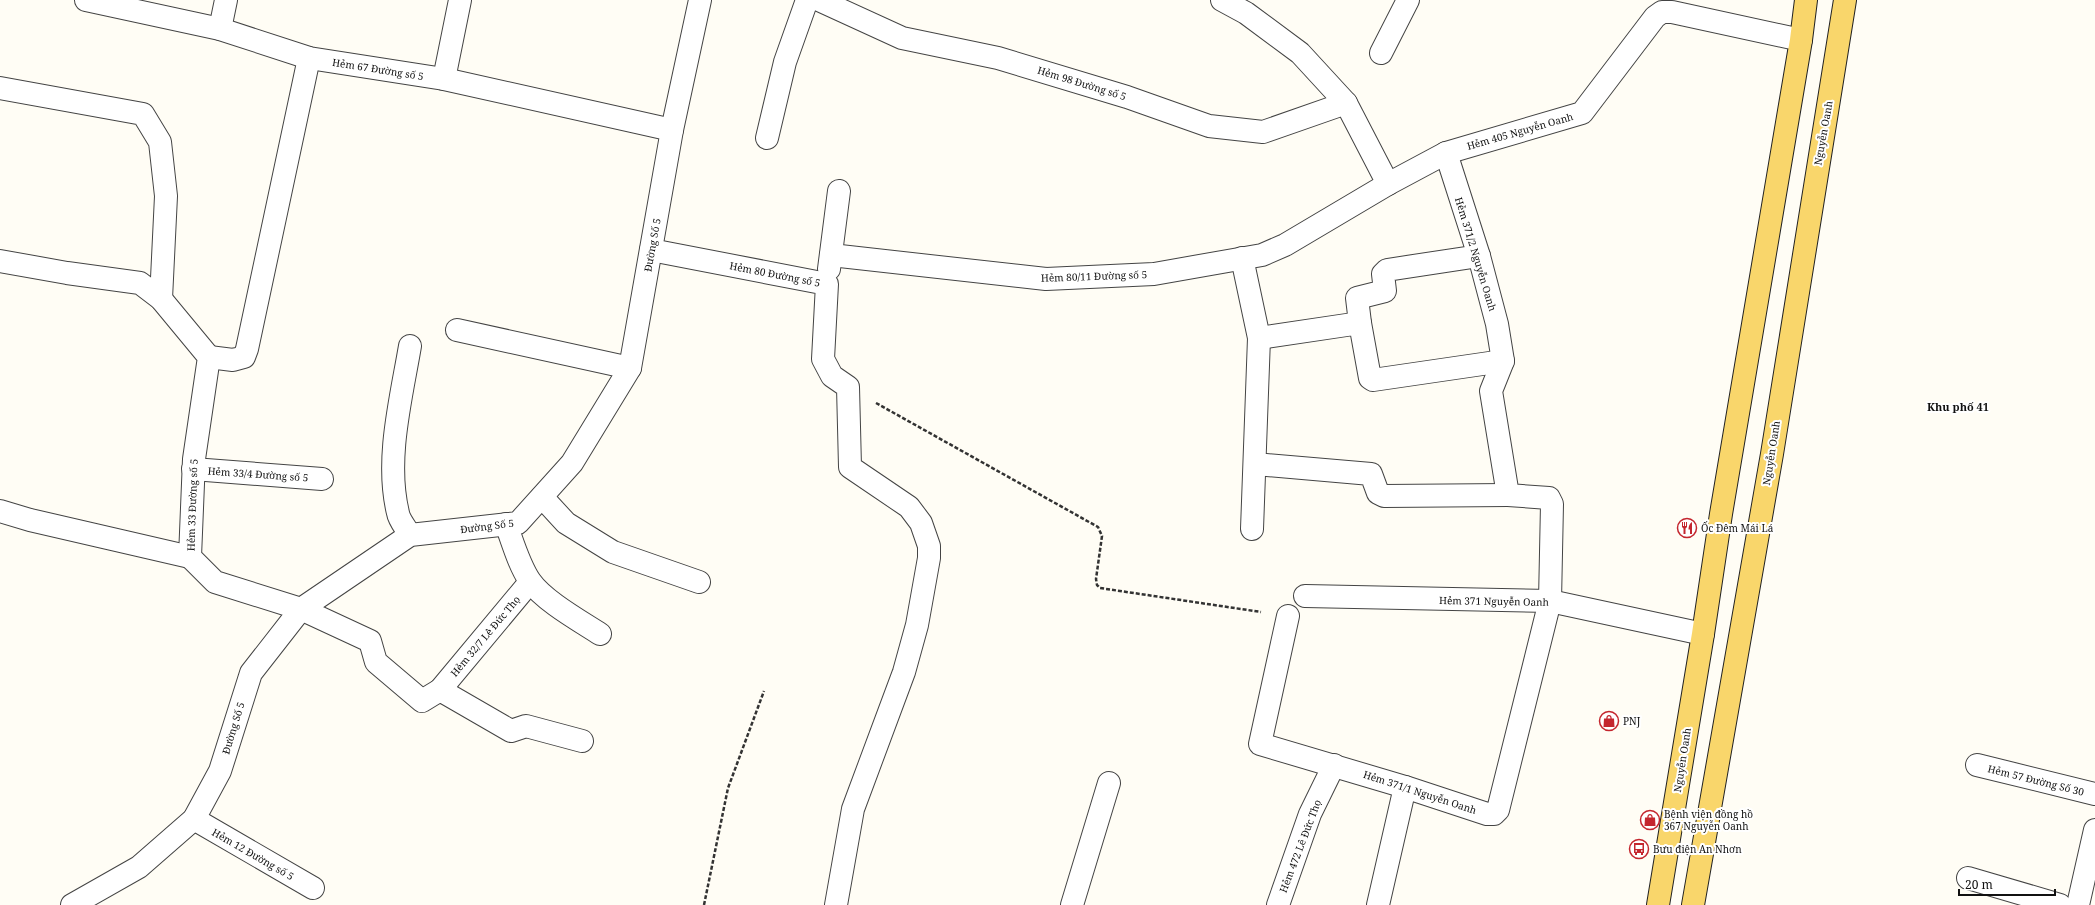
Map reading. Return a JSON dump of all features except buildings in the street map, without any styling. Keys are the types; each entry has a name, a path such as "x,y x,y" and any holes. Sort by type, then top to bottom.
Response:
{"main road":[{"name":"Nguyễn Oanh","path":"1658,905 1703,634 1721,514 1801,40 1806,0"},
{"name":"Nguyễn Oanh","path":"1693,905 1770,462 1845,0"}],"street":[{"name":"Hẻm 67 Đường số 5","path":"86,0 220,29 309,58 444,79 672,130"},
{"path":"220,29 226,0"},
{"path":"444,79 460,0"},
{"name":"Đường Số 5","path":"72,905 139,867 194,819 220,771 250,673 300,609 410,535 518,522 572,463 630,368 672,130 700,0"},
{"path":"768,138 785,62 807,0"},
{"name":"Hẻm 98 Đường số 5","path":"819,0 902,38 998,58 1127,97 1209,126 1263,132 1346,103"},
{"path":"1222,0 1246,13 1300,53 1346,103 1388,184"},
{"path":"1381,53 1408,0"},
{"name":"Hẻm 405 Nguyễn Oanh","path":"1252,257 1285,245 1388,184 1446,153 1582,113 1654,17 1662,12 1672,12 1801,40"},
{"path":"0,261 67,274 140,283 161,299 209,357 233,360 244,357 247,350 309,58"},
{"path":"0,88 143,114 160,142 166,196 161,299"},
{"name":"Hẻm 371/2 Nguyễn Oanh","path":"1446,153 1479,256 1497,324 1503,361"},
{"path":"827,284 838,191"},
{"name":"Hẻm 80 Đường số 5","path":"651,250 827,284 823,359 832,376 848,387"},
{"name":"Hẻm 80/11 Đường số 5","path":"831,255 1046,279 1154,274 1252,257"},
{"path":"1479,256 1387,270 1383,274 1385,291 1357,298 1370,378 1372,380 1503,361"},
{"path":"1252,257 1259,338 1252,529"},
{"path":"1259,338 1360,323"},
{"path":"457,330 630,368"},
{"path":"410,346 396,432 394,474 398,515 410,535"},
{"name":"Hẻm 33 Đường số 5","path":"209,357 193,469 190,557 215,582 300,609 370,641 376,662 422,701 440,690"},
{"path":"1503,361 1491,391 1508,495"},
{"path":"836,905 853,809 904,672 917,625 929,558 929,546 920,523 909,507 850,467 848,387"},
{"path":"1255,464 1371,474 1378,492 1384,496 1508,495 1549,498 1552,504 1550,601"},
{"name":"Hẻm 33/4 Đường số 5","path":"193,469 322,479"},
{"path":"542,497 566,523 613,552 699,582"},
{"path":"0,512 190,557"},
{"path":"506,524 517,555 530,582 560,608 600,634"},
{"name":"Hẻm 32/7 Lê Đức Thọ","path":"440,690 530,582"},
{"name":"Hẻm 371 Nguyễn Oanh","path":"1305,596 1550,601 1703,634"},
{"name":"Hẻm 371/1 Nguyễn Oanh","path":"1288,616 1260,744 1334,765 1487,814 1494,814 1498,810 1550,601"},
{"path":"440,690 510,731 526,726 582,741"},
{"name":"Hẻm 472 Lê Đức Thọ","path":"1278,905 1310,814 1334,765"},
{"name":"Hẻm 57 Đường Số 30","path":"1977,765 2095,794"},
{"path":"1072,905 1109,783"},
{"path":"1378,905 1405,787"},
{"name":"Hẻm 12 Đường số 5","path":"194,819 313,888"},
{"path":"2078,905 2095,830"},
{"path":"1968,878 2060,905"}],"path":[{"path":"848,387 1098,527 1102,536 1096,579 1097,585 1100,588 1288,616"},
{"path":"704,905 728,788 764,691"}],"place":[{"name":"Ốc Đêm Mái Lá","path":"1687,528"},
{"name":"PNJ","path":"1609,721"},
{"name":"Bệnh viện đồng hồ 367 Nguyễn Oanh","path":"1650,820"},
{"name":"Bưu điện An Nhơn","path":"1639,849"}],"district":[{"name":"Khu phố 41","path":"1958,406"}]}
